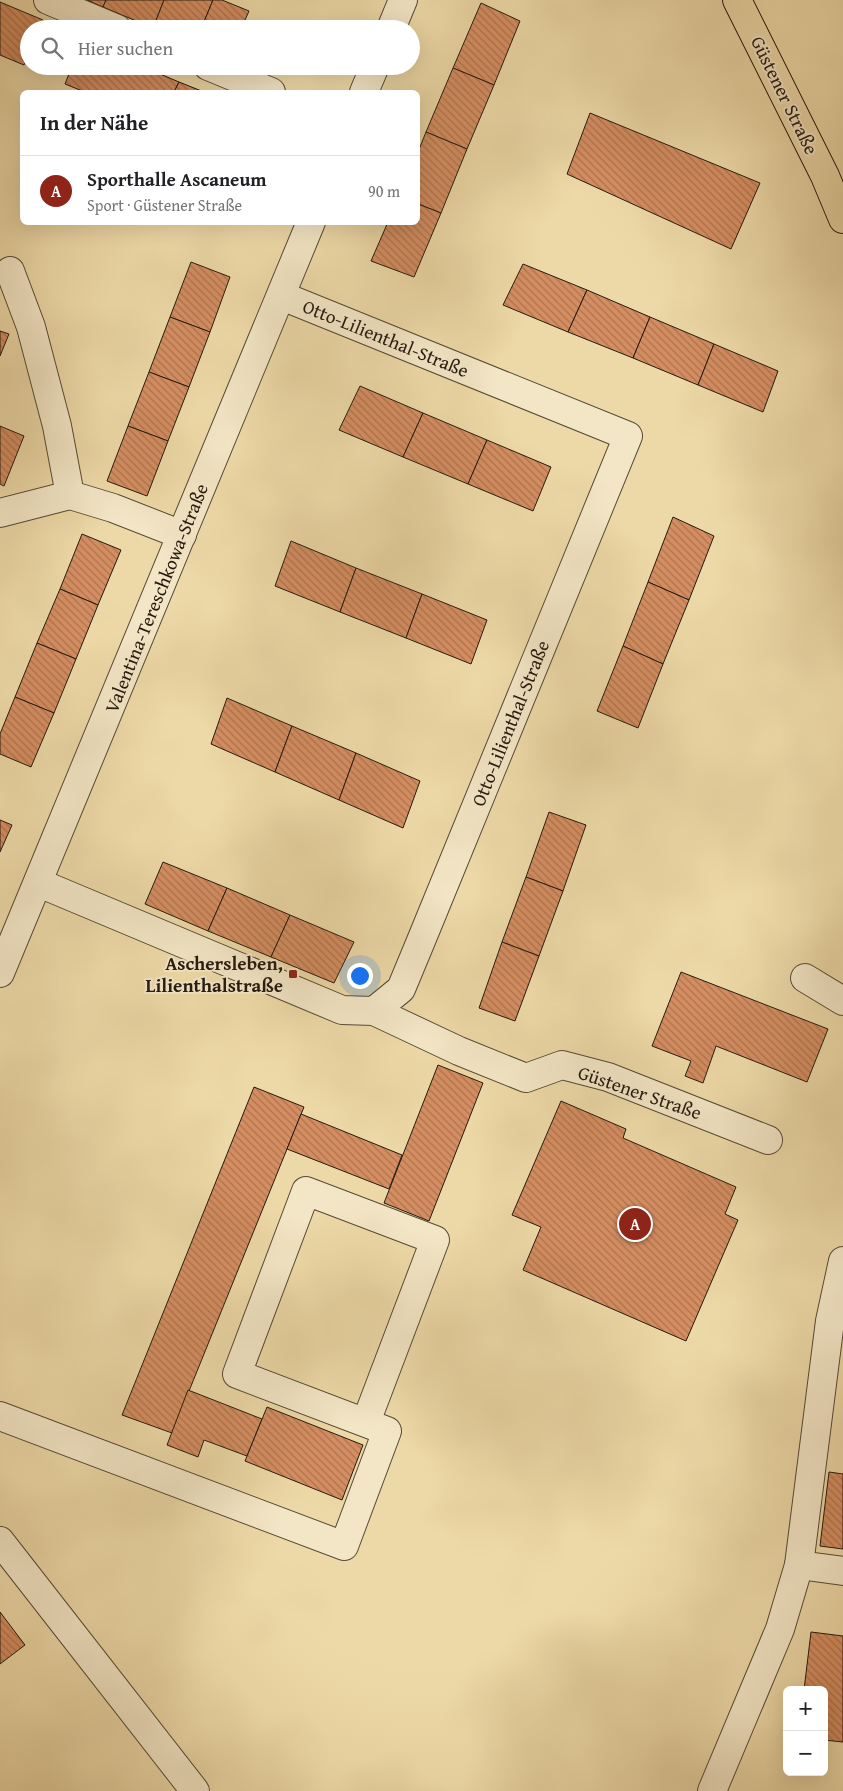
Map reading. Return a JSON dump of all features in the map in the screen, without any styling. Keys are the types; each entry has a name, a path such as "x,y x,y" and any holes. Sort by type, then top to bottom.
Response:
{"main road":[{"name":"Güstener Straße","path":"737,0 824,176 843,219"}],"street":[{"path":"48,0 96,20"},
{"path":"395,20 403,0"},
{"path":"230,75 266,90"},
{"path":"365,90 371,75"},
{"name":"Valentina-Tereschkowa-Straße","path":"0,973 39,883 310,225"},
{"path":"10,271 31,327 57,426 70,495"},
{"name":"Otto-Lilienthal-Straße","path":"282,296 628,436 401,989 374,1011"},
{"path":"0,513 70,495 113,508 182,535"},
{"path":"39,883 342,1010 374,1011"},
{"path":"805,978 843,1001"},
{"name":"Güstener Straße","path":"374,1011 459,1051 526,1078 562,1065 599,1074 768,1140"},
{"path":"0,1416 344,1546 387,1431 237,1374 306,1191 435,1240 366,1422"},
{"path":"712,1791 780,1629 799,1564 837,1322 843,1261"},
{"path":"0,1541 195,1791"},
{"path":"799,1564 843,1571"}],"building":[{"path":"87,0 106,0 103,7"},
{"path":"106,0 164,0 156,20 134,20 103,7"},
{"path":"164,0 213,0 205,20 156,20"},
{"path":"213,0 222,0 249,11 245,20 205,20"},
{"path":"0,2 43,20 20,20 20,63 0,55"},
{"path":"481,3 520,21 494,85 453,68"},
{"path":"453,68 494,85 467,149 426,132"},
{"path":"68,75 162,75 179,82 175,90 80,90 65,84"},
{"path":"179,82 199,90 175,90"},
{"path":"590,113 760,183 731,249 567,174"},
{"path":"426,132 467,149 441,213 420,205 420,147"},
{"path":"420,205 441,213 414,277 371,261 387,225 420,225"},
{"path":"191,262 230,277 210,332 170,317"},
{"path":"523,264 587,290 568,332 503,305"},
{"path":"587,290 650,317 633,358 568,332"},
{"path":"170,317 210,332 189,387 149,372"},
{"path":"650,317 714,344 698,385 633,358"},
{"path":"0,331 9,334 0,356"},
{"path":"714,344 778,371 763,412 698,385"},
{"path":"149,372 189,387 168,441 128,426"},
{"path":"360,386 423,413 403,457 339,430"},
{"path":"423,413 487,440 468,484 403,457"},
{"path":"0,426 24,436 4,486 0,484"},
{"path":"128,426 168,441 147,496 107,481"},
{"path":"487,440 551,467 533,511 468,484"},
{"path":"673,517 714,536 689,600 648,582"},
{"path":"82,534 121,550 98,605 60,589"},
{"path":"291,541 356,568 340,612 275,586"},
{"path":"356,568 422,594 406,638 340,612"},
{"path":"648,582 689,600 663,664 623,646"},
{"path":"60,589 98,605 76,659 37,643"},
{"path":"422,594 487,620 471,664 406,638"},
{"path":"37,643 76,659 54,713 15,697"},
{"path":"623,646 663,664 638,728 597,711"},
{"path":"15,697 54,713 31,767 0,754 0,734"},
{"path":"227,698 292,726 275,772 211,744"},
{"path":"292,726 356,753 339,800 275,772"},
{"path":"356,753 420,781 403,828 339,800"},
{"path":"549,812 586,825 563,891 526,877"},
{"path":"0,820 12,825 0,852"},
{"path":"163,862 227,888 208,931 145,904"},
{"path":"526,877 563,891 539,956 502,942"},
{"path":"227,888 290,915 271,957 208,931"},
{"path":"290,915 354,942 334,983 271,957"},
{"path":"502,942 539,956 515,1021 479,1008"},
{"path":"681,972 828,1029 807,1082 716,1046 703,1083 685,1076 691,1061 652,1046"},
{"path":"438,1065 483,1083 429,1221 384,1203"},
{"path":"254,1087 304,1107 172,1433 122,1415"},
{"path":"561,1101 626,1129 623,1138 736,1187 725,1214 738,1220 686,1341 523,1270 541,1227 512,1215"},
{"path":"301,1114 402,1155 389,1189 287,1149"},
{"path":"188,1390 262,1419 247,1456 204,1440 198,1457 167,1445"},
{"path":"267,1407 363,1445 342,1500 245,1461"},
{"path":"829,1472 843,1474 843,1549 820,1546"},
{"path":"0,1612 25,1645 0,1664"},
{"path":"811,1632 843,1636 843,1742 828,1740 828,1686 804,1686"}],"place":[{"name":"Aschersleben, Lilienthalstraße","path":"293,974"},
{"name":"Sporthalle Ascaneum","path":"635,1224"}]}
